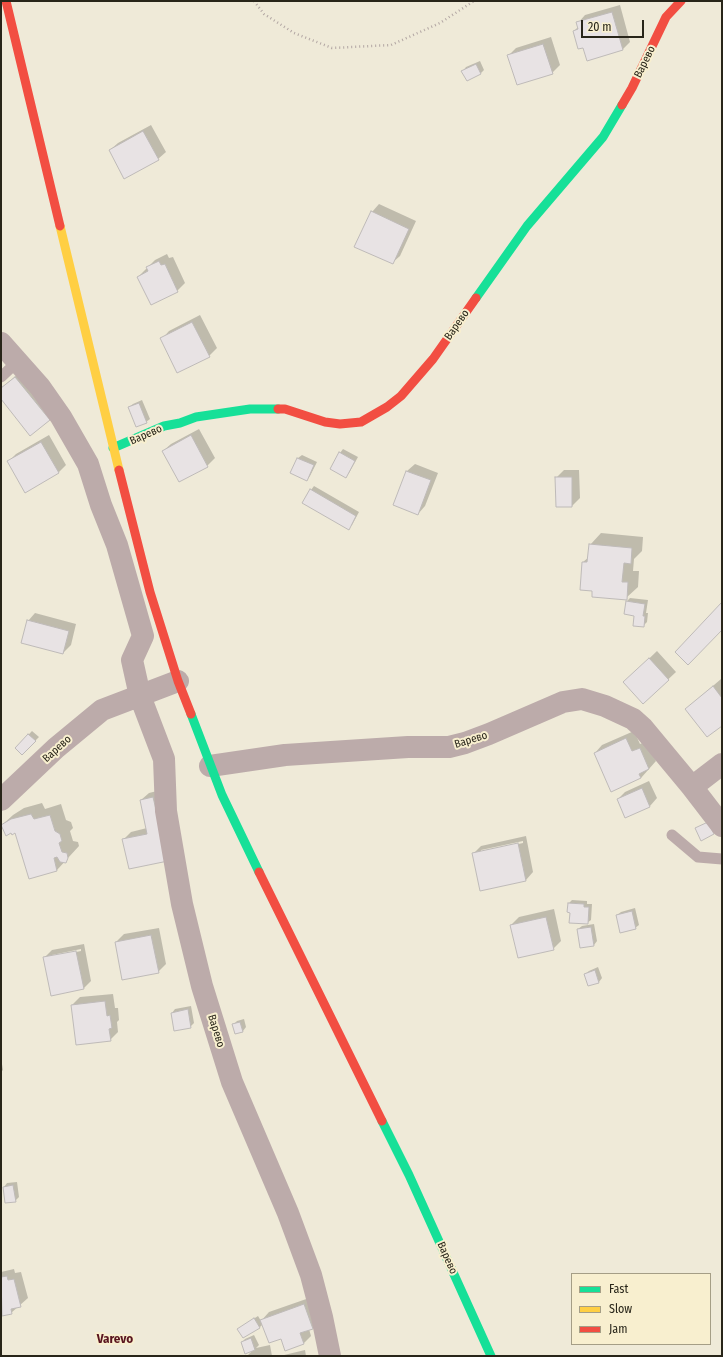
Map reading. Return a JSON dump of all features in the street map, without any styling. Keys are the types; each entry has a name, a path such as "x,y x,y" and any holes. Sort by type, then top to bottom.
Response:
{"street":[{"name":"Варево","path":"6,1 113,448 150,592 178,681 222,795 290,938 409,1174 490,1356"},
{"name":"Варево","path":"113,448 164,426 180,423 196,417 250,409 285,409 325,422 340,424 361,422 387,407 401,396 433,359 527,226 604,137 632,88 666,17 681,1"},
{"name":"Варево","path":"1,343 40,388 61,417 88,464 101,505 117,545 143,636 132,660 140,696 164,759 166,811 182,904 202,986 232,1082 288,1212 311,1276 322,1317 330,1356"},
{"name":"Варево","path":"1,800 56,748 102,710 178,681"},
{"name":"Варево","path":"210,766 285,755 408,747 454,746 489,734 563,702 582,699 605,706 633,719 643,728 722,826"},
{"path":"692,787 722,764"}],"lane":[{"path":"1,377 18,361"},
{"path":"672,835 698,857 722,859"}],"path":[{"path":"254,1 264,14 294,33 332,48 391,45 440,23 474,1"}],"building":[{"path":"612,12 623,50 587,61 583,48 578,49 573,31 578,29 576,22"},
{"path":"543,44 553,74 517,85 507,55"},
{"path":"476,64 481,74 467,81 461,71"},
{"path":"143,131 159,160 124,179 109,150"},
{"path":"371,211 409,229 393,264 354,247"},
{"path":"159,261 161,265 165,264 178,292 151,305 137,277 148,271 146,267"},
{"path":"192,322 210,357 177,373 160,338"},
{"path":"15,377 50,420 30,436 1,399 1,388"},
{"path":"139,403 147,423 136,427 128,407"},
{"path":"191,435 208,467 179,482 162,451"},
{"path":"41,442 59,473 25,493 7,461"},
{"path":"339,452 355,461 346,478 330,469"},
{"path":"297,458 314,465 307,481 290,473"},
{"path":"406,471 431,480 418,515 393,505"},
{"path":"555,477 572,477 572,507 556,507"},
{"path":"310,489 356,516 349,530 302,503"},
{"path":"589,544 632,548 631,564 624,563 622,582 628,582 627,600 592,597 592,591 580,590 582,562 587,562"},
{"path":"626,601 645,604 643,616 645,616 644,627 633,626 634,616 624,614"},
{"path":"722,602 722,630 688,665 675,652"},
{"path":"27,620 69,631 63,654 21,643"},
{"path":"649,658 669,680 643,704 623,682"},
{"path":"713,686 722,698 722,726 707,737 685,709"},
{"path":"28,734 36,741 22,755 15,748"},
{"path":"626,738 632,751 640,748 649,769 639,774 641,778 611,792 594,753"},
{"path":"642,788 650,807 625,818 617,799"},
{"path":"153,797 168,861 129,869 122,839 147,834 140,800"},
{"path":"31,814 34,819 50,815 55,831 60,834 62,841 59,843 62,852 67,853 68,858 66,863 60,862 57,857 54,858 57,871 29,879 15,833 12,835 11,833 6,836 1,825 11,819"},
{"path":"708,822 714,834 701,841 695,828"},
{"path":"518,843 526,881 480,891 472,853"},
{"path":"568,903 584,904 584,907 589,907 588,924 569,923 570,913 567,912"},
{"path":"632,911 636,929 620,933 616,915"},
{"path":"546,917 554,950 518,958 510,925"},
{"path":"591,927 594,946 580,948 577,929"},
{"path":"151,935 159,973 122,980 115,942"},
{"path":"76,951 84,989 51,996 43,957"},
{"path":"595,970 599,983 588,986 584,974"},
{"path":"105,1001 107,1016 110,1015 112,1028 109,1029 111,1041 76,1045 71,1005"},
{"path":"188,1009 191,1028 174,1031 171,1013"},
{"path":"240,1022 243,1032 235,1034 232,1024"},
{"path":"13,1185 16,1202 5,1203 3,1187"},
{"path":"7,1276 8,1280 14,1279 21,1307 11,1309 12,1314 2,1316 1,1277"},
{"path":"304,1304 313,1329 300,1333 304,1344 285,1351 281,1339 269,1343 260,1320"},
{"path":"254,1318 260,1328 243,1338 237,1329"},
{"path":"251,1338 255,1350 245,1354 241,1342"}],"traffic: fast":[{"path":"476,298 527,226 603,137 622,105"},
{"path":"113,448 164,426 180,423 196,417 250,409 278,409"},
{"path":"191,714 222,795 259,872"},
{"path":"382,1121 409,1175 491,1356"}],"traffic: slow":[{"path":"60,226 119,470"}],"traffic: jam":[{"path":"6,1 60,226"},
{"path":"622,105 632,88 666,17 681,1"},
{"path":"278,409 285,409 325,422 340,424 361,422 387,407 401,396 433,359 476,298"},
{"path":"119,470 150,592 178,681 191,714"},
{"path":"259,872 382,1121"}],"district":[{"name":"Varevo","path":"115,1339"}]}
